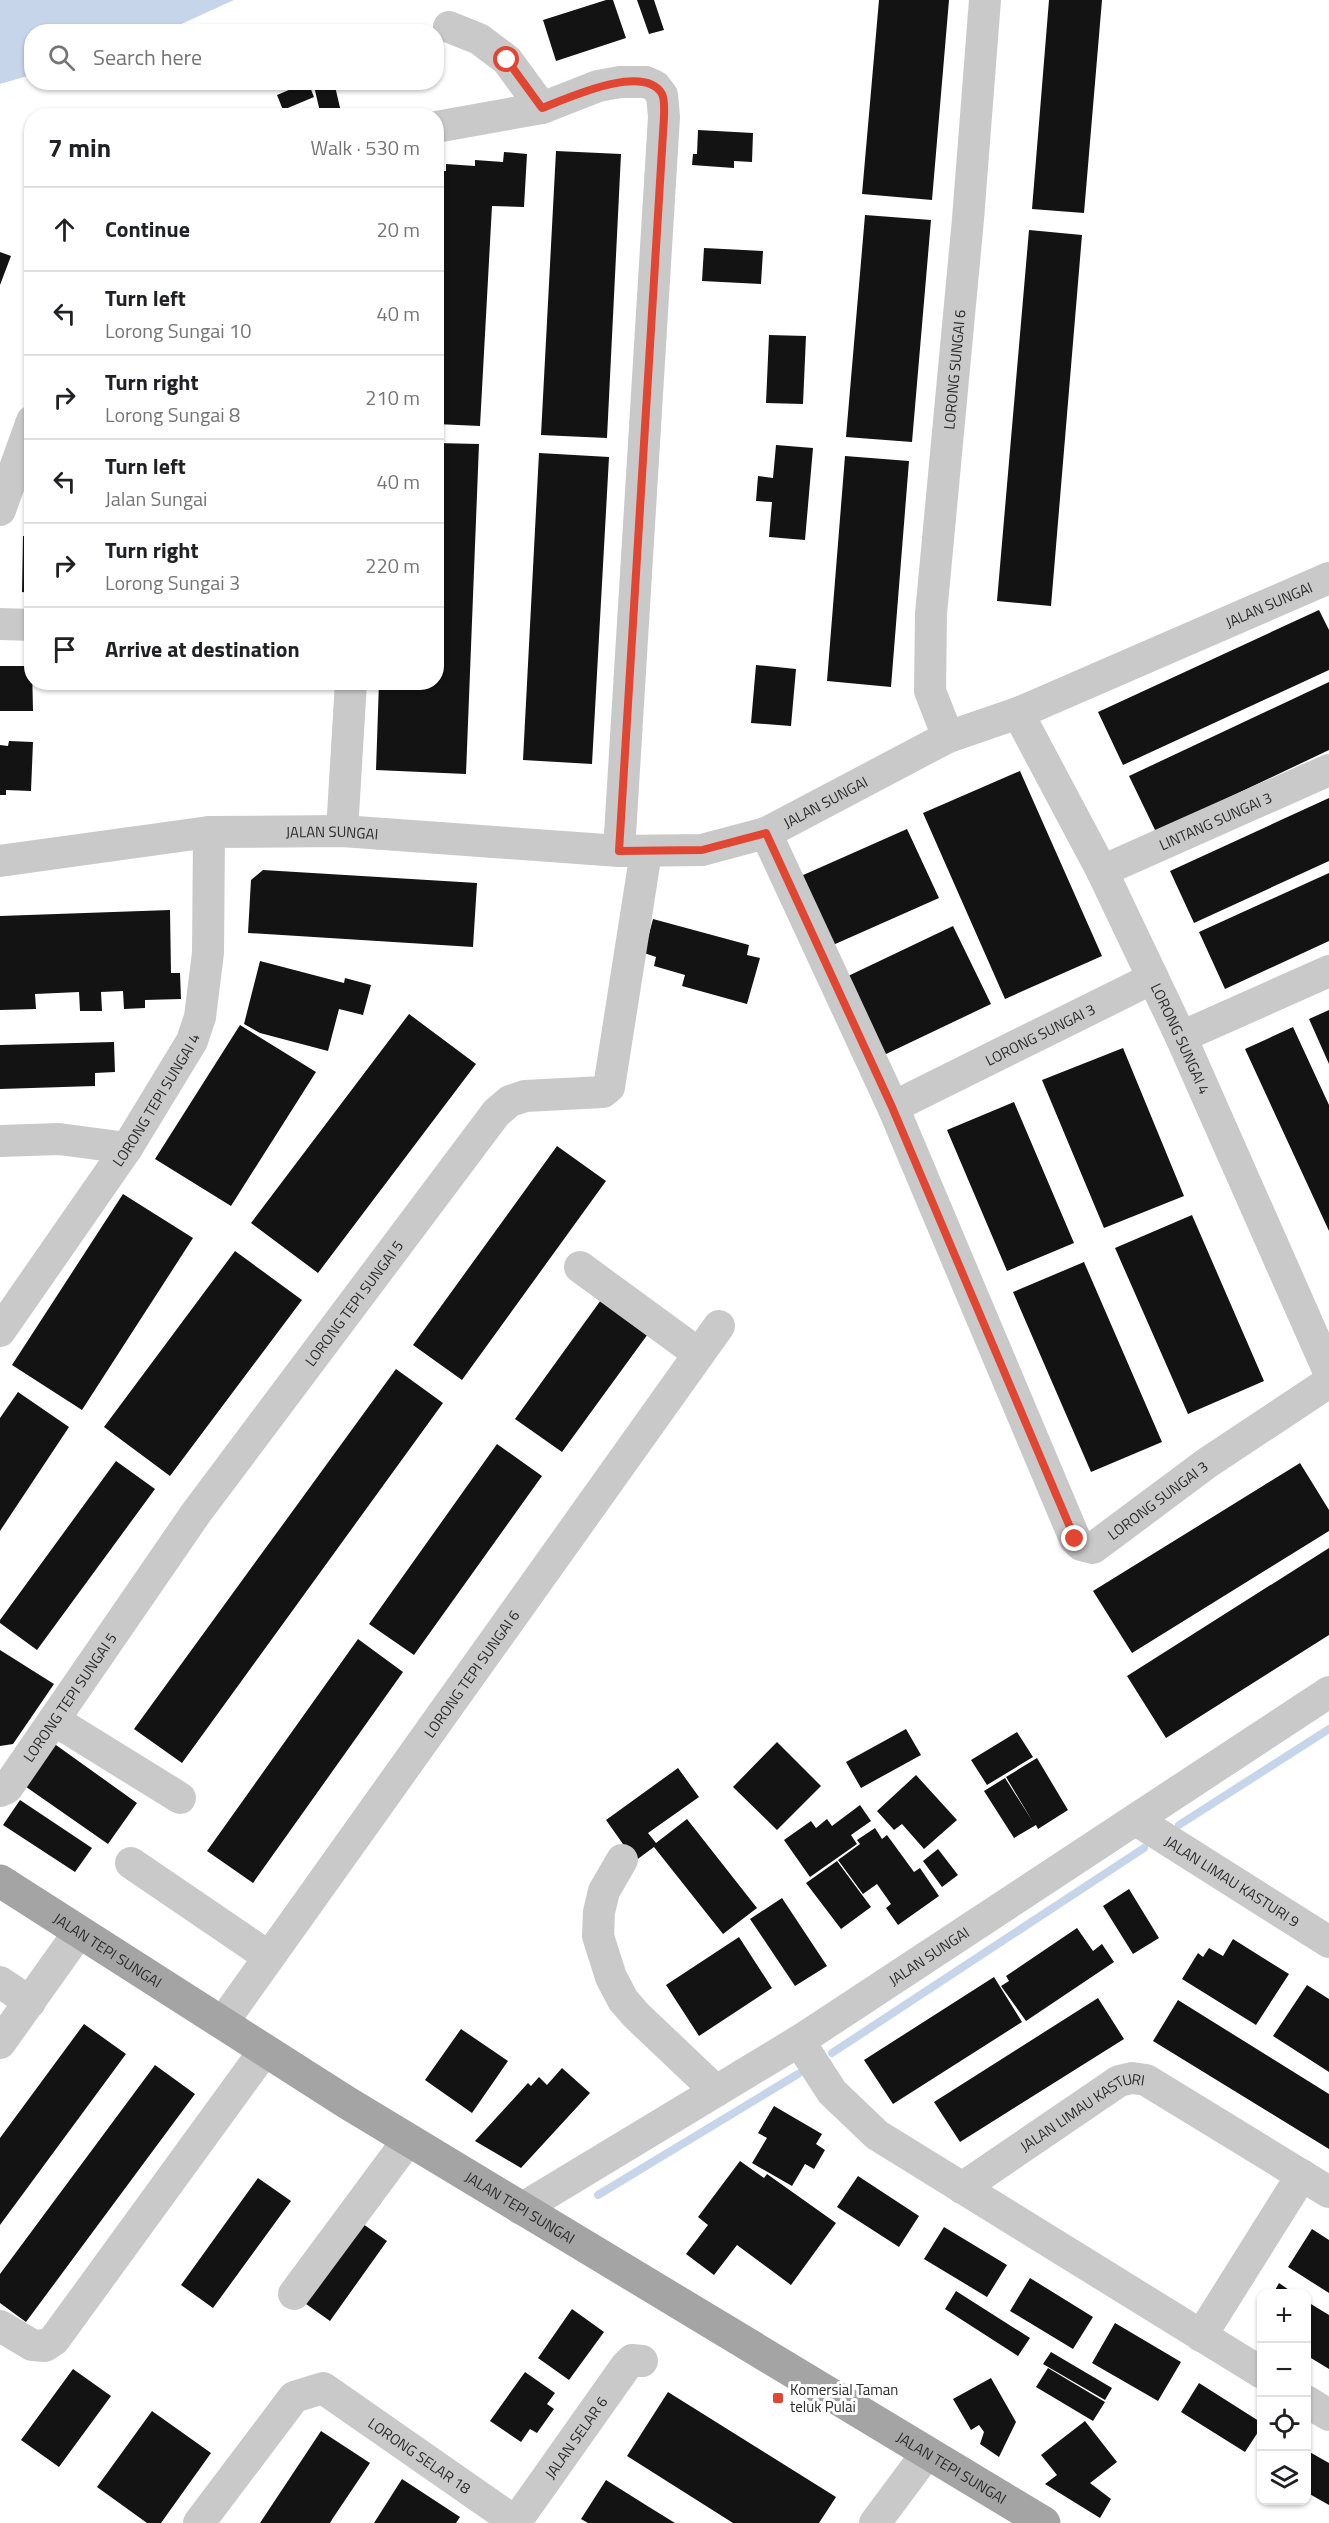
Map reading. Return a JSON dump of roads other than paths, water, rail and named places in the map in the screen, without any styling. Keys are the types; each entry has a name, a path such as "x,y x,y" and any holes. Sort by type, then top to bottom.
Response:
{"main road":[{"name":"JALAN TEPI SUNGAI","path":"0,1881 408,2140 1044,2523"}],"street":[{"name":"LORONG SUNGAI 6","path":"948,737 930,691 931,614 968,219 985,0"},
{"path":"449,27 479,39 507,60 542,108"},
{"path":"444,126 542,108 598,86 620,82 646,82 655,86 662,94 664,117 632,852"},
{"path":"0,510 24,444"},
{"name":"JALAN SUNGAI","path":"0,861 209,832 342,831 632,852 702,850 766,833 948,737 1018,713 1329,578"},
{"path":"0,624 24,625"},
{"path":"342,831 351,690"},
{"name":"LORONG SUNGAI 4","path":"1018,713 1102,871 1181,1036 1329,1372"},
{"name":"LINTANG SUNGAI 3","path":"1102,871 1329,770"},
{"name":"LORONG TEPI SUNGAI 4","path":"0,1331 127,1148 192,1041 200,1017 208,953 209,832"},
{"name":"LORONG SUNGAI 3","path":"766,833 892,1107 1075,1539 1081,1545 1093,1548 1207,1463 1329,1382"},
{"name":"LORONG TEPI SUNGAI 5","path":"3,1789 54,1720 196,1513 495,1113 510,1101 525,1096 603,1092 609,1087 632,852"},
{"path":"1181,1036 1329,971"},
{"name":"LORONG SUNGAI 3","path":"892,1107 1153,978"},
{"path":"0,1141 58,1139 127,1148"},
{"path":"580,1267 699,1354"},
{"name":"LORONG TEPI SUNGAI 6","path":"223,2022 719,1326"},
{"name":"JALAN SUNGAI","path":"521,2209 799,2041 1329,1692"},
{"path":"54,1720 180,1798"},
{"name":"JALAN LIMAU KASTURI 9","path":"1136,1820 1329,1942"},
{"path":"622,1860 604,1891 599,1912 597,1936 611,1977 623,2000 636,2015 716,2091"},
{"path":"131,1863 269,1957"},
{"path":"0,2043 79,1932"},
{"path":"0,1982 30,2002"},
{"path":"799,2041 832,2092 877,2135 1257,2370"},
{"path":"0,2326 32,2345 45,2346 54,2340 266,2050"},
{"name":"JALAN LIMAU KASTURI","path":"962,2188 1119,2081 1132,2078 1146,2080 1329,2192"},
{"path":"294,2294 408,2140"},
{"path":"1202,2336 1302,2175"},
{"name":"JALAN SELAR 6","path":"516,2523 626,2366 632,2360 642,2361"},
{"name":"LORONG SELAR 18","path":"199,2523 294,2397 323,2388 516,2523"},
{"path":"1311,2404 1329,2415"},
{"path":"875,2523 927,2454"}],"water":[{"path":"0,0 234,0 181,24 24,24 24,77 0,84"}],"waterway":[{"path":"1179,1825 1329,1729"},
{"path":"832,2053 1144,1848"},
{"path":"598,2195 798,2074"}],"place":[{"name":"Komersial Taman teluk Pulai","path":"778,2398"}]}
